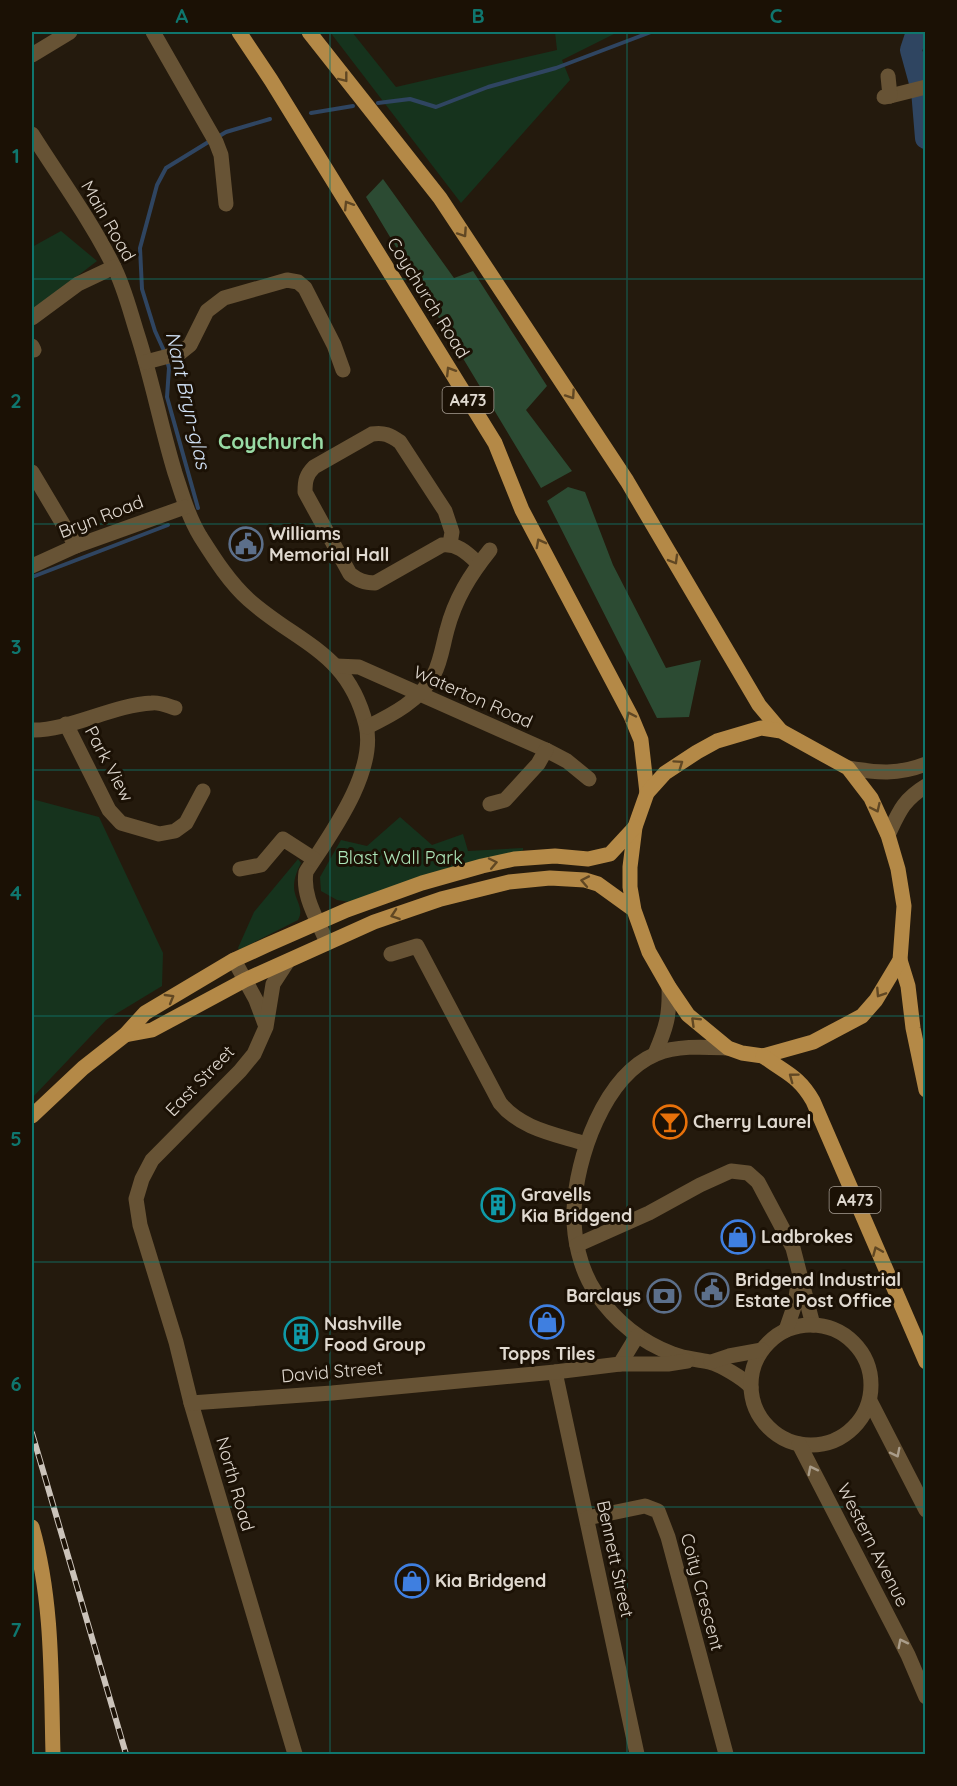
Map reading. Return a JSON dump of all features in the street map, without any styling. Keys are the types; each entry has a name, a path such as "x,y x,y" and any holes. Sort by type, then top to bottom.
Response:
{"main road":[{"name":"Coychurch Road","path":"238,32 277,89 495,443 522,510 631,716 641,740 647,793"},
{"path":"309,32 446,208 627,481 759,705 781,731"},
{"path":"900,960 876,1000 862,1016 813,1042 763,1056 728,1048 688,1015 649,951 634,910 630,887 630,867 635,827 647,793 677,764 717,741 761,728 781,731 848,768 871,798 888,835 898,869 904,906 900,960 908,986 913,1028 926,1090"},
{"path":"32,1116 83,1068 125,1035 145,1013 234,960 319,922 422,883 482,866 514,859 555,856 588,859 610,854 635,827"},
{"path":"125,1035 152,1030 245,980 374,922 441,899 508,882 550,878 585,880 610,891 634,910"},
{"name":"A473","path":"763,1056 794,1075 813,1101 926,1362"},
{"path":"32,1527 46,1602 53,1755"}],"street":[{"path":"32,55 70,32"},
{"path":"153,32 221,155 226,204"},
{"path":"888,76 892,95 926,87"},
{"name":"Main Road","path":"32,134 114,267 146,362 185,507 198,534 237,588 336,666 348,680 359,701 367,727"},
{"path":"32,318 78,284 114,267"},
{"path":"146,362 180,353 190,345 207,311 215,303 224,298 287,280 298,282 305,288 334,345 343,370"},
{"path":"450,544 452,532 445,511 400,442 386,433 372,434 314,467 304,482 305,492 350,574 357,579 375,583 434,548 450,544 464,551 478,564"},
{"path":"32,472 76,546"},
{"name":"Bryn Road","path":"32,566 76,546 185,507"},
{"path":"327,943 307,897 304,884 306,872 356,789 367,746 367,727 403,708 418,695 434,675 457,600 468,579 490,550"},
{"name":"Waterton Road","path":"336,666 358,667 546,750 567,761 589,779"},
{"path":"32,730 46,730 152,703 175,708"},
{"name":"Park View","path":"66,724 109,810 121,823 159,834 174,831 186,822 203,791"},
{"path":"490,804 505,800 538,764 546,750"},
{"path":"848,768 883,773 909,770 926,764"},
{"path":"888,835 901,806 912,794 926,786"},
{"path":"240,869 261,865 283,839 314,860"},
{"path":"391,954 417,946 500,1102 510,1114 524,1124 586,1144"},
{"path":"234,960 256,1000 266,1027"},
{"name":"East Street","path":"140,1225 136,1199 142,1179 152,1160 254,1054 266,1027 273,984 288,961"},
{"path":"655,1054 666,1026 669,1011 669,987"},
{"path":"728,1048 691,1047 655,1054 636,1067 619,1084 599,1114 586,1144 574,1210 577,1245 583,1268 595,1292 616,1319 637,1336 674,1354 693,1360 711,1362 744,1379 751,1387"},
{"path":"577,1245 649,1213 731,1171 748,1173 753,1176 763,1191 793,1248 813,1325"},
{"name":"North Road","path":"140,1225 295,1755"},
{"path":"786,1330 795,1304 800,1271"},
{"path":"813,1325 832,1328 848,1337 861,1350 869,1367 872,1382 870,1401 861,1419 842,1437 823,1444 799,1444 772,1432 761,1419 754,1404 751,1387 754,1368 762,1350 772,1339 786,1330 813,1325"},
{"path":"620,1364 637,1336"},
{"path":"711,1362 762,1350"},
{"name":"David Street","path":"191,1404 555,1372 620,1364 668,1364 693,1360"},
{"name":"Bennett Street","path":"555,1372 637,1755"},
{"path":"870,1401 926,1510"},
{"name":"Western Avenue","path":"799,1444 902,1643 926,1697"},
{"name":"Coity Crescent","path":"587,1518 645,1506 658,1511 668,1538 726,1755"}],"green space":[{"path":"330,32 352,32 396,87 557,50 555,32 618,32 562,60 570,80 461,203"},
{"path":"383,179 454,278 473,271 547,386 526,410 572,471 541,488 366,197"},
{"path":"61,231 97,261 32,311 32,247"},
{"path":"568,487 585,492 613,565 666,668 701,660 689,717 657,718 547,501"},
{"path":"32,799 99,817 163,953 162,986 106,1020 32,1098"},
{"name":"Blast Wall Park","path":"400,817 432,845 463,834 468,851 523,848 523,850 514,859 349,902 337,900 321,891 320,877 341,840 367,846"},
{"path":"298,859 301,863 296,875 294,891 300,907 298,920 239,950 254,912"}],"waterway":[{"name":"Nant Bryn-glas","path":"378,103 410,99 436,107 488,87 556,68 651,32"},
{"path":"917,32 911,50 922,90 926,138"},
{"name":"Nant Bryn-glas","path":"311,113 353,106"},
{"name":"Nant Bryn-glas","path":"216,138 226,132 270,119"},
{"name":"Nant Bryn-glas","path":"165,353 155,331 142,289 140,248 157,185 166,168 210,141"},
{"name":"Nant Bryn-glas","path":"167,360 169,368 167,397 198,508"},
{"name":"Nant Bryn-glas","path":"32,577 168,525"}],"railway":[{"path":"32,1433 126,1754"}],"place":[{"name":"Williams Memorial Hall","path":"246,544"},
{"name":"Cherry Laurel","path":"670,1122"},
{"name":"Gravells Kia Bridgend","path":"498,1205"},
{"name":"Ladbrokes","path":"738,1237"},
{"name":"Bridgend Industrial Estate Post Office","path":"712,1290"},
{"name":"Barclays","path":"664,1296"},
{"name":"Topps Tiles","path":"547,1322"},
{"name":"Nashville Food Group","path":"301,1334"},
{"name":"Kia Bridgend","path":"412,1581"}],"district":[{"name":"Coychurch","path":"271,442"}]}
